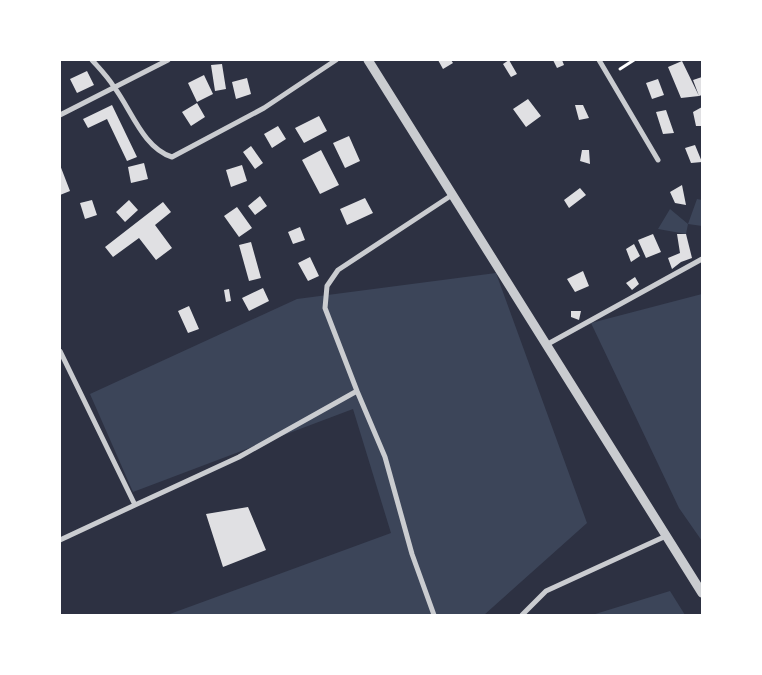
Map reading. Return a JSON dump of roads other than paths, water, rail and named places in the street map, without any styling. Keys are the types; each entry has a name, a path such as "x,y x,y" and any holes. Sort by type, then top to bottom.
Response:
{"street":[{"path":"92,60 115,87 150,144 164,155 172,157 264,108 336,60"},
{"path":"60,115 168,60"},
{"path":"368,60 702,593"},
{"path":"599,60 658,160"},
{"path":"434,615 412,554 385,457 325,308 327,286 330,280 346,263 452,195"},
{"path":"546,344 702,259"},
{"path":"60,351 135,505"},
{"path":"60,540 239,457 357,391"},
{"path":"522,615 546,591 666,536"}]}
